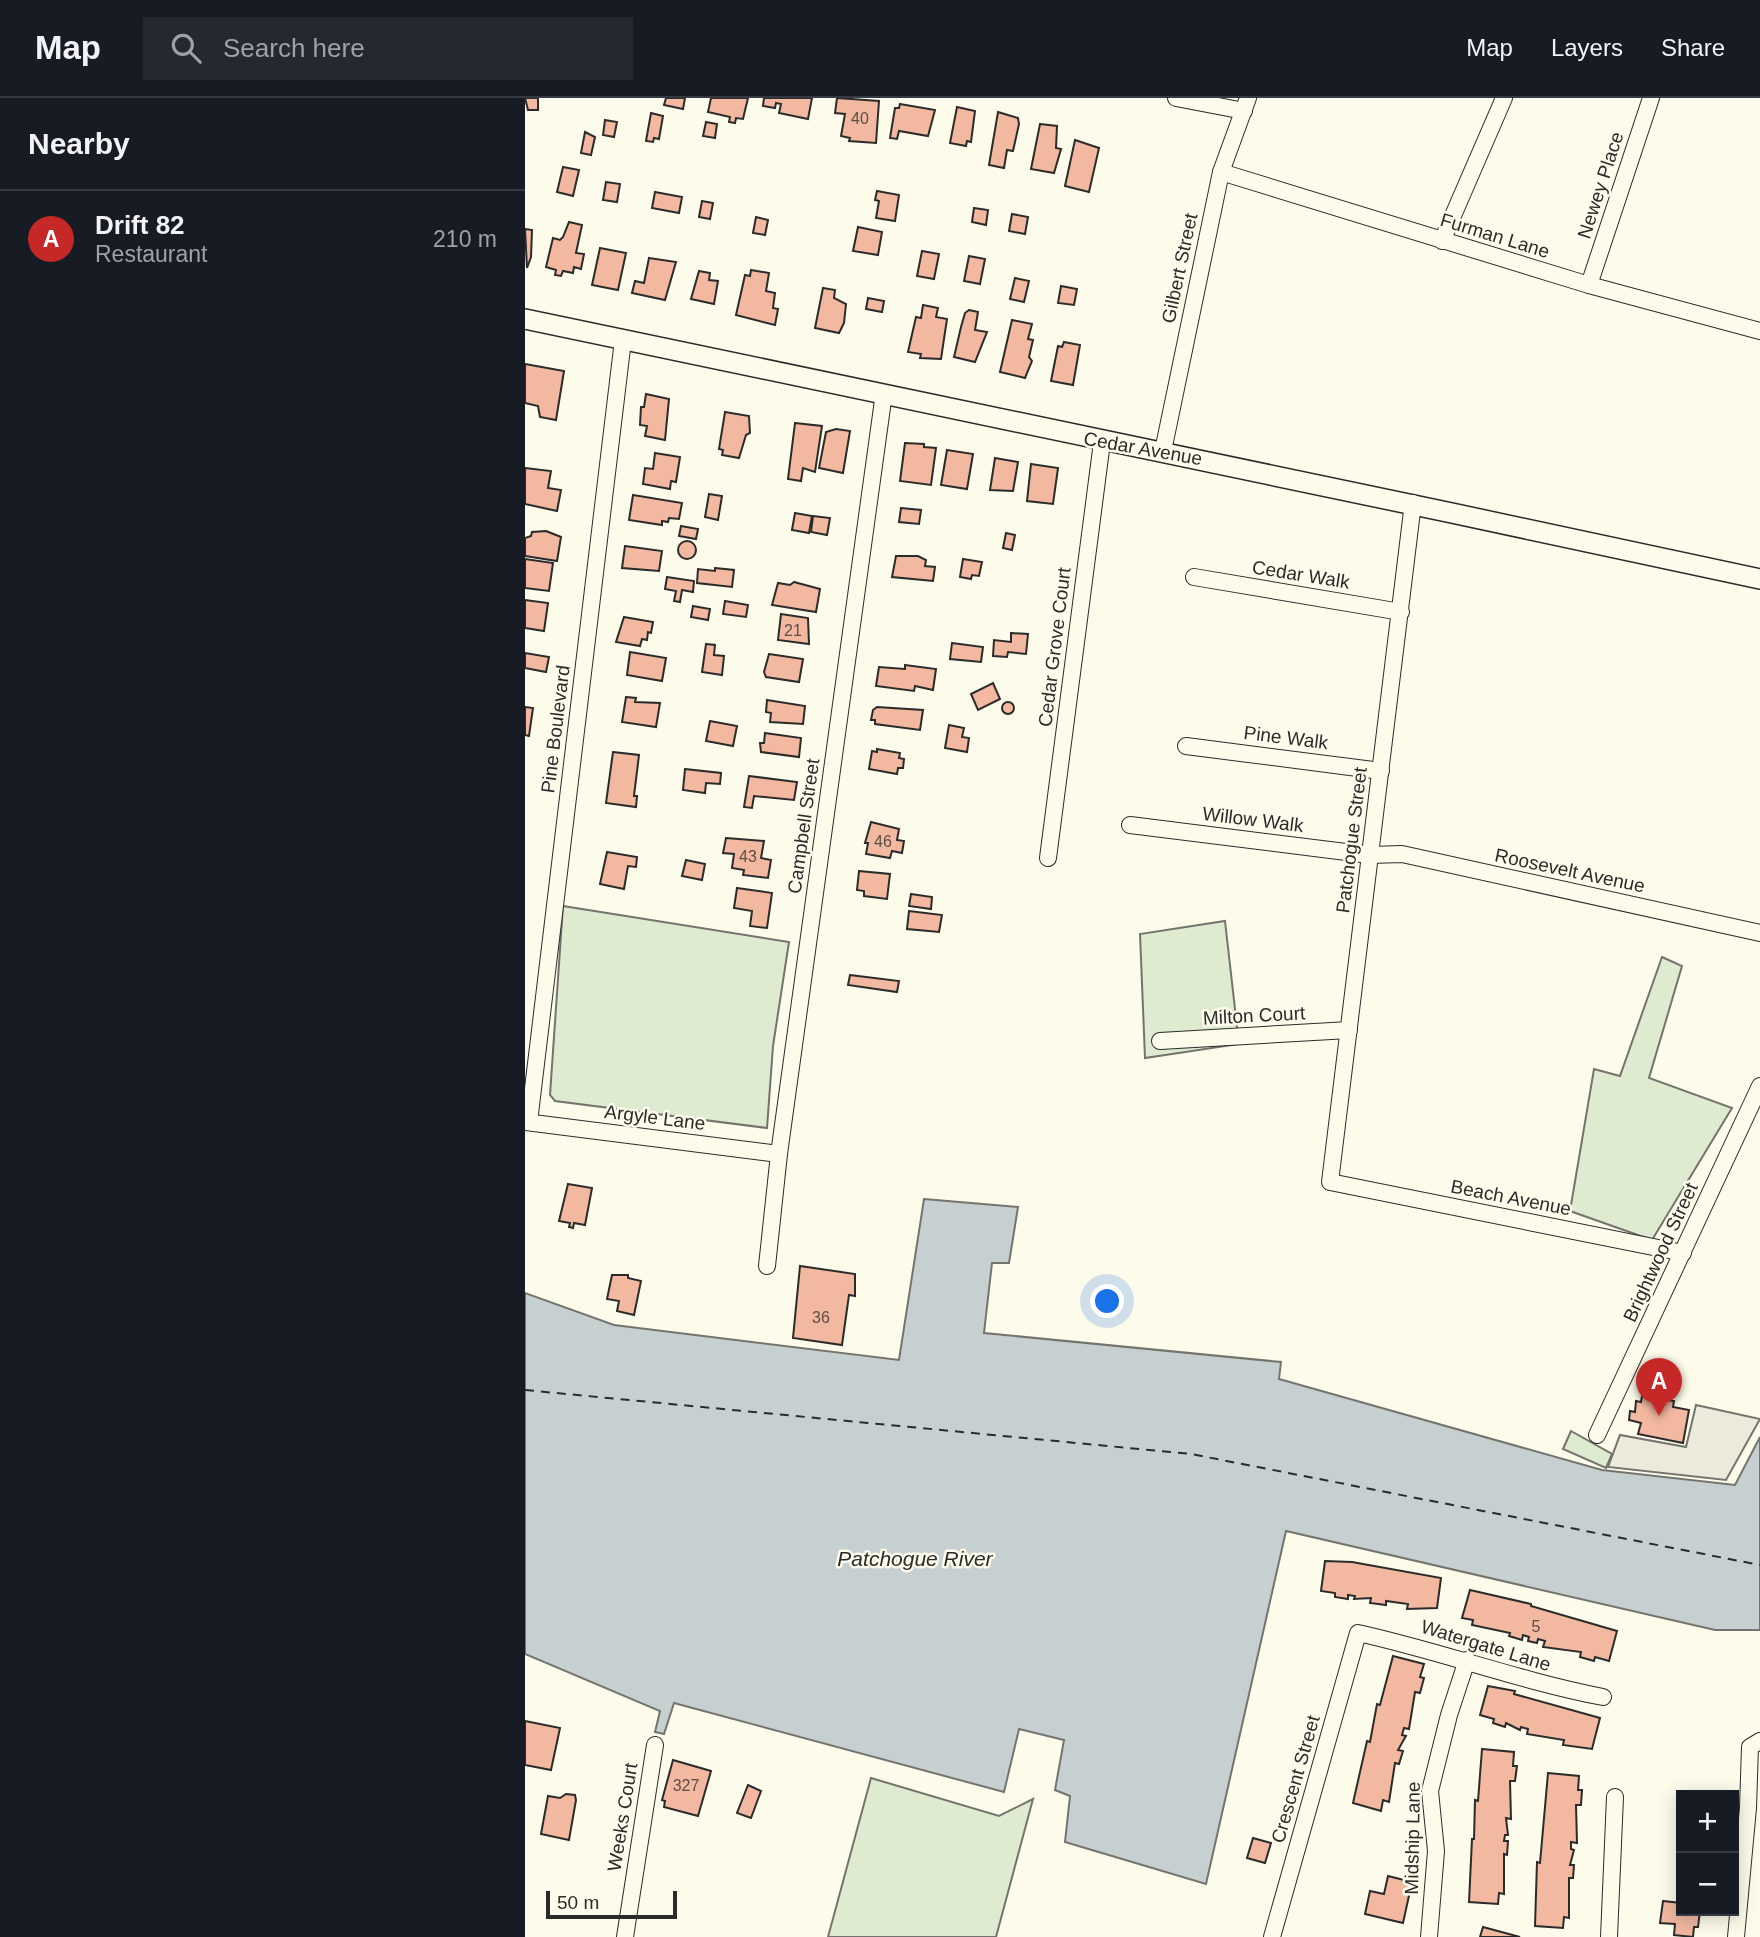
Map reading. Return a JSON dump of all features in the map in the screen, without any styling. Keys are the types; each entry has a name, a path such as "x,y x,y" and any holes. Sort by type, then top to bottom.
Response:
{"street":[{"path":"1176,98 1246,104"},
{"path":"1442,241 1504,98"},
{"name":"Newey Place","path":"1589,285 1651,98"},
{"name":"Gilbert Street","path":"1163,451 1221,172 1246,104"},
{"name":"Furman Lane","path":"1221,172 1589,285 1760,331"},
{"name":"Cedar Avenue","path":"525,320 884,393 1102,442 1163,451 1413,503 1760,579"},
{"name":"Pine Boulevard","path":"527,1122 623,340"},
{"name":"Campbell Street","path":"767,1266 779,1154 884,393"},
{"name":"Cedar Grove Court","path":"1048,858 1102,442"},
{"name":"Patchogue Street","path":"1330,1182 1413,503"},
{"name":"Cedar Walk","path":"1195,577 1401,612"},
{"name":"Pine Walk","path":"1186,746 1381,771"},
{"name":"Willow Walk","path":"1130,825 1370,855"},
{"name":"Roosevelt Avenue","path":"1370,855 1402,854 1760,933"},
{"name":"Milton Court","path":"1160,1041 1349,1030"},
{"name":"Brightwood Street","path":"1597,1435 1760,1086"},
{"name":"Argyle Lane","path":"527,1122 779,1154"},
{"name":"Beach Avenue","path":"1330,1182 1683,1253"},
{"name":"Watergate Lane","path":"1358,1633 1468,1660 1552,1687 1603,1697"},
{"name":"Crescent Street","path":"1277,1936 1358,1633"},
{"name":"Midship Lane","path":"1429,1937 1437,1852 1430,1791 1449,1715 1468,1660"},
{"path":"1736,1937 1755,1744"},
{"name":"Weeks Court","path":"625,1937 655,1745"},
{"path":"1609,1937 1615,1797"}],"green space":[{"path":"563,906 789,942 773,1046 767,1128 555,1101 550,1095"},
{"path":"1225,921 1239,1044 1145,1058 1140,934"},
{"path":"1662,957 1682,966 1649,1078 1732,1108 1652,1240 1570,1211 1594,1069 1620,1076"},
{"path":"1571,1431 1612,1454 1606,1468 1563,1449"},
{"path":"871,1778 999,1816 1033,1799 996,1937 828,1937"}],"shaded area":[{"path":"1696,1405 1760,1419 1726,1480 1608,1467 1620,1435 1686,1447"}],"water":[{"name":"Patchogue River","path":"924,1199 1018,1207 1009,1263 992,1263 984,1333 1281,1362 1279,1379 1602,1470 1735,1485 1760,1437 1760,1630 1715,1630 1286,1531 1206,1884 1065,1842 1070,1796 1055,1790 1064,1740 1019,1729 1004,1792 674,1703 664,1734 655,1732 660,1711 525,1654 525,1293 614,1325 899,1360"}],"building":[{"path":"525,98 538,98 538,110 528,110"},
{"path":"666,98 685,98 683,109 664,105"},
{"path":"711,98 748,98 743,119 736,118 735,123 729,122 730,117 708,112"},
{"path":"764,98 812,98 808,119 779,113 781,104 776,103 775,108 763,106"},
{"path":"837,98 879,101 876,143 849,141 850,138 841,136 845,114 835,113"},
{"path":"900,104 935,110 928,136 899,131 897,139 890,138 895,108 899,108"},
{"path":"957,107 975,111 971,142 967,141 966,146 950,143"},
{"path":"998,112 1018,118 1019,124 1013,151 1007,150 1004,168 989,165"},
{"path":"651,113 663,116 659,139 654,138 653,142 646,141"},
{"path":"605,120 617,122 614,137 603,135"},
{"path":"706,122 717,124 715,138 703,136"},
{"path":"1040,124 1057,126 1056,148 1061,149 1054,173 1031,169"},
{"path":"585,132 595,137 591,155 581,153"},
{"path":"1075,140 1099,148 1089,192 1065,186"},
{"path":"563,167 579,170 573,196 557,192"},
{"path":"606,182 620,184 617,202 603,200"},
{"path":"877,191 899,195 895,221 876,218 879,201 875,200"},
{"path":"655,192 682,197 679,213 652,208"},
{"path":"702,201 713,203 710,219 699,217"},
{"path":"974,208 988,210 986,225 972,222"},
{"path":"1012,214 1028,217 1025,234 1009,231"},
{"path":"756,217 768,220 765,235 753,233"},
{"path":"569,222 582,225 576,253 584,254 581,269 574,267 573,273 563,271 561,276 555,275 556,270 546,267 553,238 560,240 563,237"},
{"path":"858,227 882,232 878,255 853,251"},
{"path":"525,229 532,230 531,257 527,268"},
{"path":"600,248 626,253 618,290 592,285"},
{"path":"922,251 939,254 934,279 917,276"},
{"path":"969,256 985,259 980,284 964,281"},
{"path":"649,258 676,262 665,300 632,293 635,281 644,283"},
{"path":"751,270 769,273 766,291 775,293 773,308 778,309 775,325 736,315 745,275 750,276"},
{"path":"699,271 710,273 709,280 718,281 714,304 691,299"},
{"path":"1015,278 1029,281 1024,302 1010,299"},
{"path":"1061,286 1077,289 1074,305 1058,303"},
{"path":"823,288 835,290 834,298 846,304 844,323 839,333 815,328"},
{"path":"868,298 884,301 882,312 866,309"},
{"path":"923,305 938,308 936,317 947,319 941,359 920,358 921,354 908,352 916,317 921,318"},
{"path":"969,310 978,312 975,330 987,332 975,362 954,357 965,313"},
{"path":"1012,320 1032,324 1028,339 1033,340 1029,357 1032,361 1025,378 1000,372"},
{"path":"1064,342 1080,345 1073,385 1051,381 1058,346 1062,347"},
{"path":"525,364 564,371 556,420 540,417 538,406 525,403"},
{"path":"646,394 669,399 665,440 645,436 647,426 640,425 641,407 644,407"},
{"path":"725,412 749,416 750,433 746,435 739,458 722,455 723,450 719,449"},
{"path":"795,423 822,426 815,472 803,468 801,481 788,479"},
{"path":"836,429 850,431 843,473 819,468 826,432"},
{"path":"905,443 936,448 931,485 900,481"},
{"path":"947,450 973,454 967,489 941,485"},
{"path":"655,453 680,457 676,482 671,481 670,489 643,484 645,468 653,469"},
{"path":"995,458 1018,462 1013,491 990,490"},
{"path":"1031,464 1058,468 1053,504 1027,501"},
{"path":"525,468 551,471 548,488 561,490 557,511 525,504"},
{"path":"709,494 722,496 718,520 705,517"},
{"path":"633,495 682,503 679,519 669,518 668,522 662,521 662,525 629,520"},
{"path":"901,508 921,510 919,524 899,522"},
{"path":"795,513 812,516 809,533 792,530"},
{"path":"813,516 830,518 827,535 811,532"},
{"path":"681,526 698,529 696,539 679,536"},
{"path":"546,531 561,537 557,561 525,556 525,538 531,536 532,532"},
{"path":"1006,533 1015,535 1012,550 1003,548"},
{"path":"687,541 693,544 696,550 693,556 687,559 681,556 678,550 681,544"},
{"path":"625,546 662,551 659,571 622,568"},
{"path":"896,556 918,556 926,560 925,566 935,567 933,581 892,577"},
{"path":"525,559 553,563 549,591 525,588"},
{"path":"963,559 982,562 979,576 972,575 971,579 960,577"},
{"path":"715,568 734,570 732,587 697,583 698,569 715,571"},
{"path":"667,577 694,581 693,592 682,590 680,602 674,601 676,591 665,589"},
{"path":"794,582 820,589 816,612 772,605 778,583 790,585"},
{"path":"525,600 548,603 544,631 525,628"},
{"path":"725,601 748,605 746,617 723,614"},
{"path":"693,606 710,609 708,620 691,617"},
{"path":"781,614 808,618 809,644 778,640"},
{"path":"624,617 653,622 651,633 648,632 647,640 642,639 640,646 616,642"},
{"path":"1011,633 1028,634 1026,654 1008,652 1007,657 993,656 994,640 1011,642"},
{"path":"952,643 983,647 981,662 950,659"},
{"path":"706,644 715,645 714,655 724,656 722,675 702,672"},
{"path":"630,652 666,658 662,681 627,675"},
{"path":"525,653 549,657 546,672 525,668"},
{"path":"769,654 803,659 799,682 766,677 764,672"},
{"path":"905,665 936,669 933,690 915,686 914,691 876,686 879,667 905,669"},
{"path":"993,683 1000,699 978,710 971,694"},
{"path":"626,697 636,698 635,702 660,703 656,727 622,722"},
{"path":"767,700 805,706 803,724 770,722 771,713 766,712"},
{"path":"1008,702 1014,708 1008,714 1002,708"},
{"path":"525,707 533,708 529,736 525,735"},
{"path":"877,707 923,710 920,730 875,724 875,720 871,720 873,710"},
{"path":"710,721 737,726 733,746 706,741"},
{"path":"949,725 964,728 962,737 969,738 967,752 945,748"},
{"path":"765,733 801,738 799,757 761,752 760,743 764,743"},
{"path":"877,749 900,753 899,758 904,759 903,768 898,768 897,774 869,769 872,751 877,752"},
{"path":"613,752 639,755 634,796 637,796 636,807 606,803"},
{"path":"685,769 721,773 720,784 706,783 705,793 683,790"},
{"path":"749,776 797,782 794,800 754,796 752,808 744,807"},
{"path":"871,822 899,829 897,840 904,841 902,853 892,851 890,858 866,854 868,843 865,843"},
{"path":"726,838 764,841 761,858 771,860 768,878 743,875 744,870 732,868 734,854 723,853"},
{"path":"607,852 637,857 636,867 628,866 624,889 600,884"},
{"path":"686,860 705,864 702,880 682,876"},
{"path":"859,871 890,874 887,899 864,896 864,891 857,890"},
{"path":"737,888 772,893 767,928 750,926 752,911 734,908"},
{"path":"911,894 932,897 931,909 909,906"},
{"path":"909,911 942,915 939,932 907,929"},
{"path":"850,975 899,981 897,992 848,985"},
{"path":"568,1184 592,1188 585,1225 574,1223 573,1228 569,1227 570,1223 559,1221"},
{"path":"800,1266 855,1274 855,1296 849,1295 842,1345 793,1338"},
{"path":"612,1275 628,1275 628,1278 641,1281 634,1315 617,1311 619,1301 607,1299"},
{"path":"1642,1396 1674,1401 1673,1407 1689,1410 1683,1443 1638,1434 1641,1423 1629,1420 1630,1411 1635,1412 1636,1401 1641,1402"},
{"path":"1325,1561 1352,1562 1441,1578 1437,1608 1407,1609 1408,1604 1386,1601 1386,1605 1370,1603 1371,1598 1354,1599 1355,1596 1348,1595 1348,1599 1335,1597 1335,1593 1321,1591"},
{"path":"1470,1590 1531,1604 1617,1631 1609,1661 1595,1657 1594,1661 1580,1657 1581,1652 1543,1647 1545,1641 1528,1641 1529,1637 1523,1635 1522,1640 1509,1636 1510,1633 1472,1625 1473,1620 1462,1618"},
{"path":"1393,1656 1424,1664 1420,1677 1424,1678 1420,1693 1415,1692 1409,1729 1404,1728 1402,1735 1406,1736 1398,1750 1403,1751 1399,1764 1395,1763 1389,1802 1383,1800 1381,1811 1353,1803 1367,1741 1370,1742 1377,1704 1380,1705"},
{"path":"1488,1686 1515,1691 1514,1694 1600,1718 1592,1749 1563,1745 1564,1740 1527,1734 1528,1729 1521,1727 1520,1730 1506,1723 1505,1727 1493,1723 1494,1719 1480,1715"},
{"path":"525,1721 560,1728 551,1770 525,1765"},
{"path":"1482,1749 1514,1752 1513,1766 1517,1766 1515,1781 1510,1781 1511,1819 1506,1818 1508,1835 1505,1835 1504,1841 1508,1841 1507,1855 1504,1854 1504,1894 1499,1893 1498,1904 1469,1902 1475,1800 1478,1801"},
{"path":"673,1760 711,1771 698,1816 664,1807 665,1801 662,1800"},
{"path":"1548,1773 1579,1776 1578,1790 1582,1790 1581,1805 1576,1805 1577,1843 1571,1842 1571,1849 1574,1850 1570,1865 1574,1865 1573,1878 1569,1878 1569,1918 1564,1917 1563,1928 1535,1926 1537,1862 1540,1863"},
{"path":"748,1785 761,1791 751,1818 737,1813"},
{"path":"566,1794 575,1795 576,1800 569,1840 541,1834 548,1796 560,1798"},
{"path":"1253,1838 1271,1843 1265,1863 1247,1858"},
{"path":"1388,1876 1412,1882 1403,1923 1365,1914 1370,1891 1384,1894"},
{"path":"1663,1901 1676,1902 1676,1916 1699,1916 1693,1937 1674,1935 1675,1924 1660,1923"},
{"path":"1483,1927 1520,1937 1480,1937"}],"ferry route":[{"path":"525,1390 1191,1454 1760,1565"}],"place":[{"name":"Drift 82","path":"1659,1416"}]}
